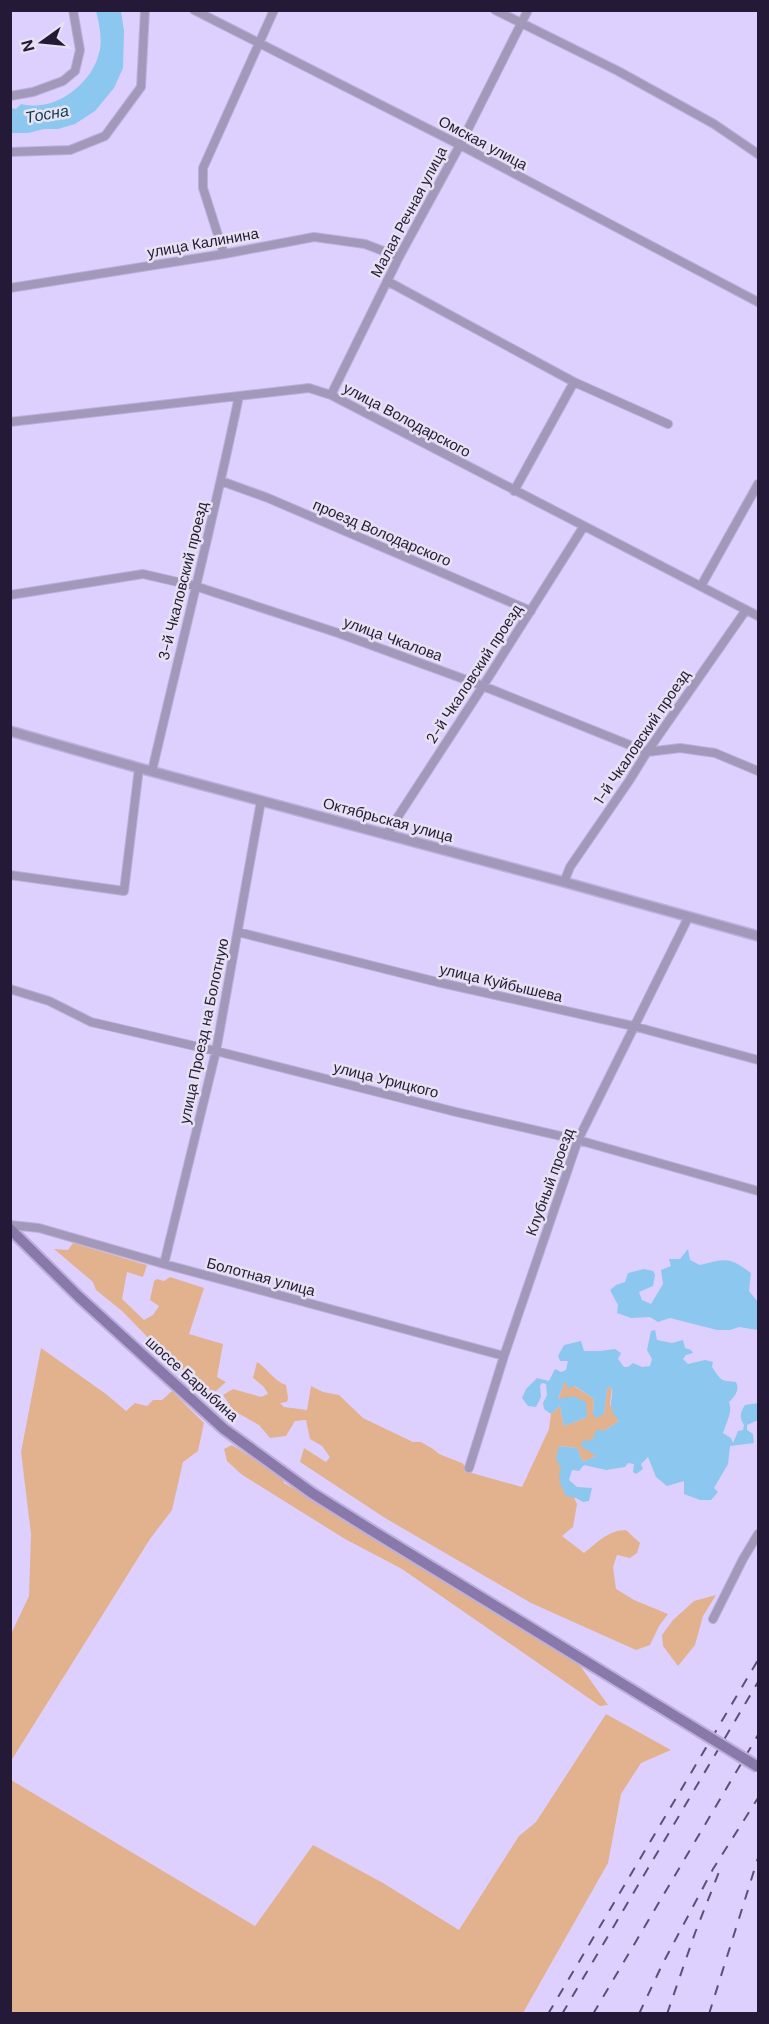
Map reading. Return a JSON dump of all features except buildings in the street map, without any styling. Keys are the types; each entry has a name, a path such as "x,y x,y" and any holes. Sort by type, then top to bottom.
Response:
{"main road":[{"name":"шоссе Барыбина","path":"10,1227 79,1297 224,1429 312,1493 759,1767"}],"street":[{"path":"10,96 33,92 63,81 75,71 80,50 73,10"},
{"path":"10,152 70,150 105,136 141,87 145,10"},
{"name":"Омская улица","path":"194,10 460,145 759,302"},
{"path":"224,254 204,188 203,168 274,10"},
{"path":"495,10 618,71 704,118 759,154"},
{"name":"Малая Речная улица","path":"331,395 399,257 460,145 528,10"},
{"name":"улица Калинина","path":"10,288 224,254 314,237 365,244 399,257"},
{"path":"387,281 574,382 668,424"},
{"path":"514,491 574,382"},
{"name":"улица Володарского","path":"10,423 309,388 331,395 759,616"},
{"name":"3-й Чкаловский проезд","path":"152,771 222,481 238,396"},
{"name":"проезд Володарского","path":"222,481 268,498 531,611"},
{"path":"701,586 759,484"},
{"name":"2-й Чкаловский проезд","path":"386,835 584,526"},
{"name":"улица Чкалова","path":"10,595 143,574 195,586 338,633 483,686 647,752 680,748 715,753 759,771"},
{"name":"1-й Чкаловский проезд","path":"564,882 570,867 746,610"},
{"name":"Октябрьская улица","path":"10,731 759,936"},
{"path":"10,875 124,891 139,768"},
{"name":"улица Проезд на Болотную","path":"164,1264 216,1051 261,801"},
{"name":"Клубный проезд","path":"469,1468 504,1356 578,1140 688,918"},
{"name":"улица Куйбышева","path":"238,932 437,982 633,1026 759,1060"},
{"name":"улица Урицкого","path":"10,989 49,1001 92,1022 578,1140 759,1191"},
{"name":"Болотная улица","path":"10,1227 39,1228 504,1356"},
{"path":"713,1619 743,1559 759,1534"}],"shaded area":[{"path":"73,1243 147,1265 143,1277 127,1272 122,1299 144,1320 153,1315 159,1306 150,1300 154,1281 157,1279 164,1281 170,1277 204,1288 189,1334 223,1344 217,1377 226,1382 216,1391 205,1389 168,1358 122,1311 96,1290 93,1282 54,1249 68,1250"},
{"path":"41,1348 126,1411 135,1403 147,1406 153,1400 162,1400 172,1391 204,1423 198,1451 183,1462 172,1510 150,1539 11,1761 11,1634 29,1596 31,1534 21,1452"},
{"path":"257,1362 278,1381 286,1385 287,1402 280,1403 284,1407 307,1410 311,1386 323,1392 339,1395 363,1418 413,1442 421,1442 439,1454 462,1463 472,1473 522,1487 549,1429 551,1414 560,1406 564,1426 587,1417 558,1400 565,1380 594,1399 593,1415 604,1414 607,1388 612,1387 610,1404 619,1421 604,1431 596,1456 583,1462 577,1448 560,1446 561,1468 577,1504 573,1527 562,1536 584,1553 614,1532 626,1530 640,1543 637,1553 630,1558 617,1555 613,1567 616,1589 634,1600 668,1614 650,1645 636,1650 531,1603 385,1518 300,1462 304,1448 326,1462 330,1457 322,1446 310,1439 306,1420 295,1421 286,1436 270,1438 259,1425 234,1411 223,1395 233,1389 261,1397 268,1394 264,1387 253,1378"},
{"path":"232,1445 282,1477 284,1483 373,1533 579,1664 608,1705 600,1706 402,1569 345,1539 241,1474 227,1461 224,1449"},
{"path":"716,1595 703,1616 695,1645 678,1666 663,1646 662,1635 673,1620 694,1601"},
{"path":"606,1714 671,1750 641,1763 621,1794 608,1863 523,2013 11,2013 11,1780 255,1926 313,1845 383,1883 459,1930 519,1836 536,1822"}],"water":[{"name":"Тосна","path":"96,11 121,11 124,31 123,68 114,88 95,111 75,124 58,129 11,133 11,108 16,109 21,104 34,106 58,100 70,94 88,75 95,64 101,43"},
{"path":"688,1249 690,1260 700,1265 727,1260 751,1273 749,1291 758,1302 758,1330 739,1327 717,1330 670,1318 658,1322 650,1317 631,1318 617,1313 618,1305 610,1290 625,1282 628,1273 644,1269 653,1271 655,1275 653,1286 639,1292 642,1300 651,1304 663,1284 661,1270 671,1266 669,1259 680,1259"},
{"path":"655,1330 657,1340 672,1343 683,1340 685,1348 693,1353 686,1355 683,1359 688,1364 705,1360 713,1362 712,1367 721,1379 736,1382 737,1390 729,1402 730,1414 723,1433 731,1438 733,1443 738,1431 743,1430 741,1415 745,1405 758,1403 758,1420 747,1425 747,1430 753,1434 754,1443 730,1446 728,1464 714,1488 718,1492 711,1500 700,1500 684,1494 684,1481 667,1486 656,1477 648,1457 641,1464 643,1469 636,1474 633,1472 634,1464 628,1463 625,1467 606,1470 584,1465 579,1471 572,1470 569,1480 577,1487 592,1488 589,1501 583,1502 566,1496 561,1486 561,1468 556,1459 559,1446 577,1448 583,1462 596,1456 580,1445 583,1441 592,1440 597,1429 604,1431 619,1421 611,1408 612,1387 607,1388 604,1414 596,1418 593,1415 594,1399 575,1386 568,1388 565,1381 558,1399 573,1396 586,1402 587,1417 564,1426 560,1406 551,1414 544,1409 543,1403 547,1395 546,1384 542,1383 540,1386 541,1397 536,1407 528,1406 522,1398 526,1389 537,1378 549,1381 555,1369 561,1372 566,1370 568,1361 560,1361 558,1356 564,1345 581,1341 584,1351 615,1349 621,1353 618,1359 624,1367 633,1363 642,1367 650,1366 652,1359 647,1350 651,1331"}],"railway":[{"path":"548,2014 758,1660"},
{"path":"562,2014 758,1682"},
{"path":"593,2014 758,1735"},
{"path":"639,2014 713,1869 758,1798"},
{"path":"709,2014 758,1858"},
{"path":"667,2014 719,1872"}]}
